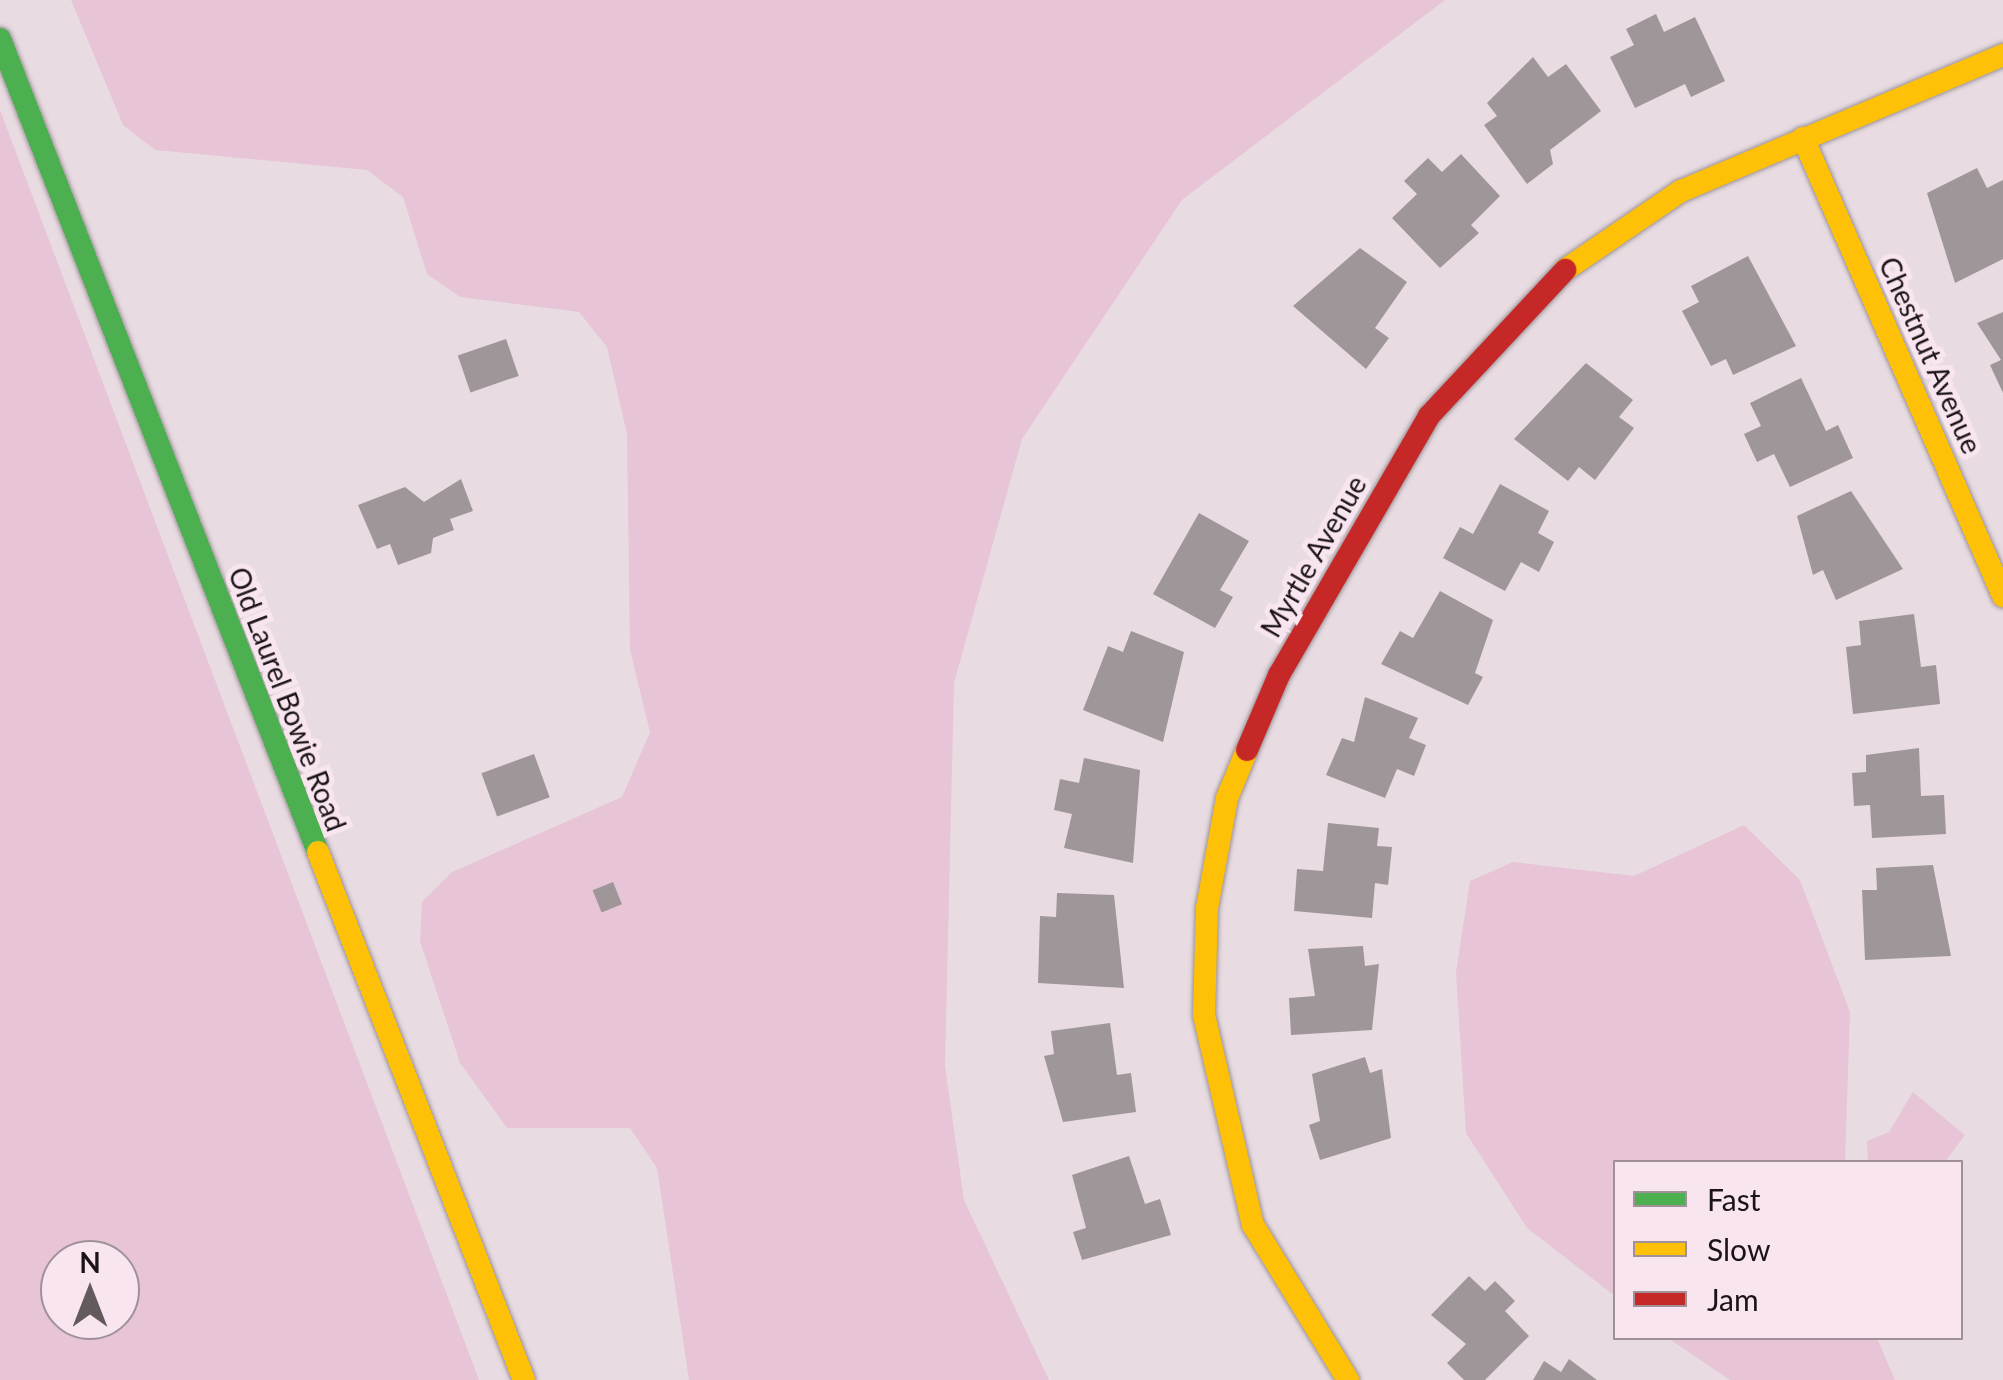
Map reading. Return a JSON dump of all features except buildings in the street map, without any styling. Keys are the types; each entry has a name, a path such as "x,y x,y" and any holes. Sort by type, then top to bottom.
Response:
{"street":[{"name":"Old Laurel Bowie Road","path":"0,39 524,1380"},
{"name":"Myrtle Avenue","path":"1348,1380 1253,1225 1222,1126 1204,997 1207,908 1227,798 1279,676 1429,416 1502,328 1576,258 1651,210 1803,138 2003,56"},
{"name":"Chestnut Avenue","path":"1803,138 2003,596"}],"shaded area":[{"path":"71,0 1445,0 1182,200 1022,439 954,683 945,1066 964,1200 1049,1380 689,1380 657,1168 630,1128 507,1128 460,1063 420,941 422,902 452,872 622,797 650,732 630,650 627,434 607,347 579,312 460,297 427,274 403,197 367,170 155,150 123,125"},
{"path":"0,110 479,1380 0,1380"},
{"path":"1744,825 1800,880 1850,1012 1845,1160 1613,1160 1613,1294 1527,1228 1466,1133 1456,972 1470,881 1513,862 1634,876"},
{"path":"1913,1092 1965,1135 1946,1160 1868,1160 1867,1141 1889,1132"},
{"path":"1671,1340 1878,1340 1895,1380 1730,1380"}],"traffic: fast":[{"path":"0,39 318,852"}],"traffic: slow":[{"path":"1565,270 1681,191 2003,55"},
{"path":"1803,138 2003,596"},
{"path":"1247,750 1227,798 1207,908 1204,1015 1253,1225 1348,1380"},
{"path":"318,852 524,1380"}],"traffic: jam":[{"path":"1247,750 1279,675 1429,416 1565,270"}]}
